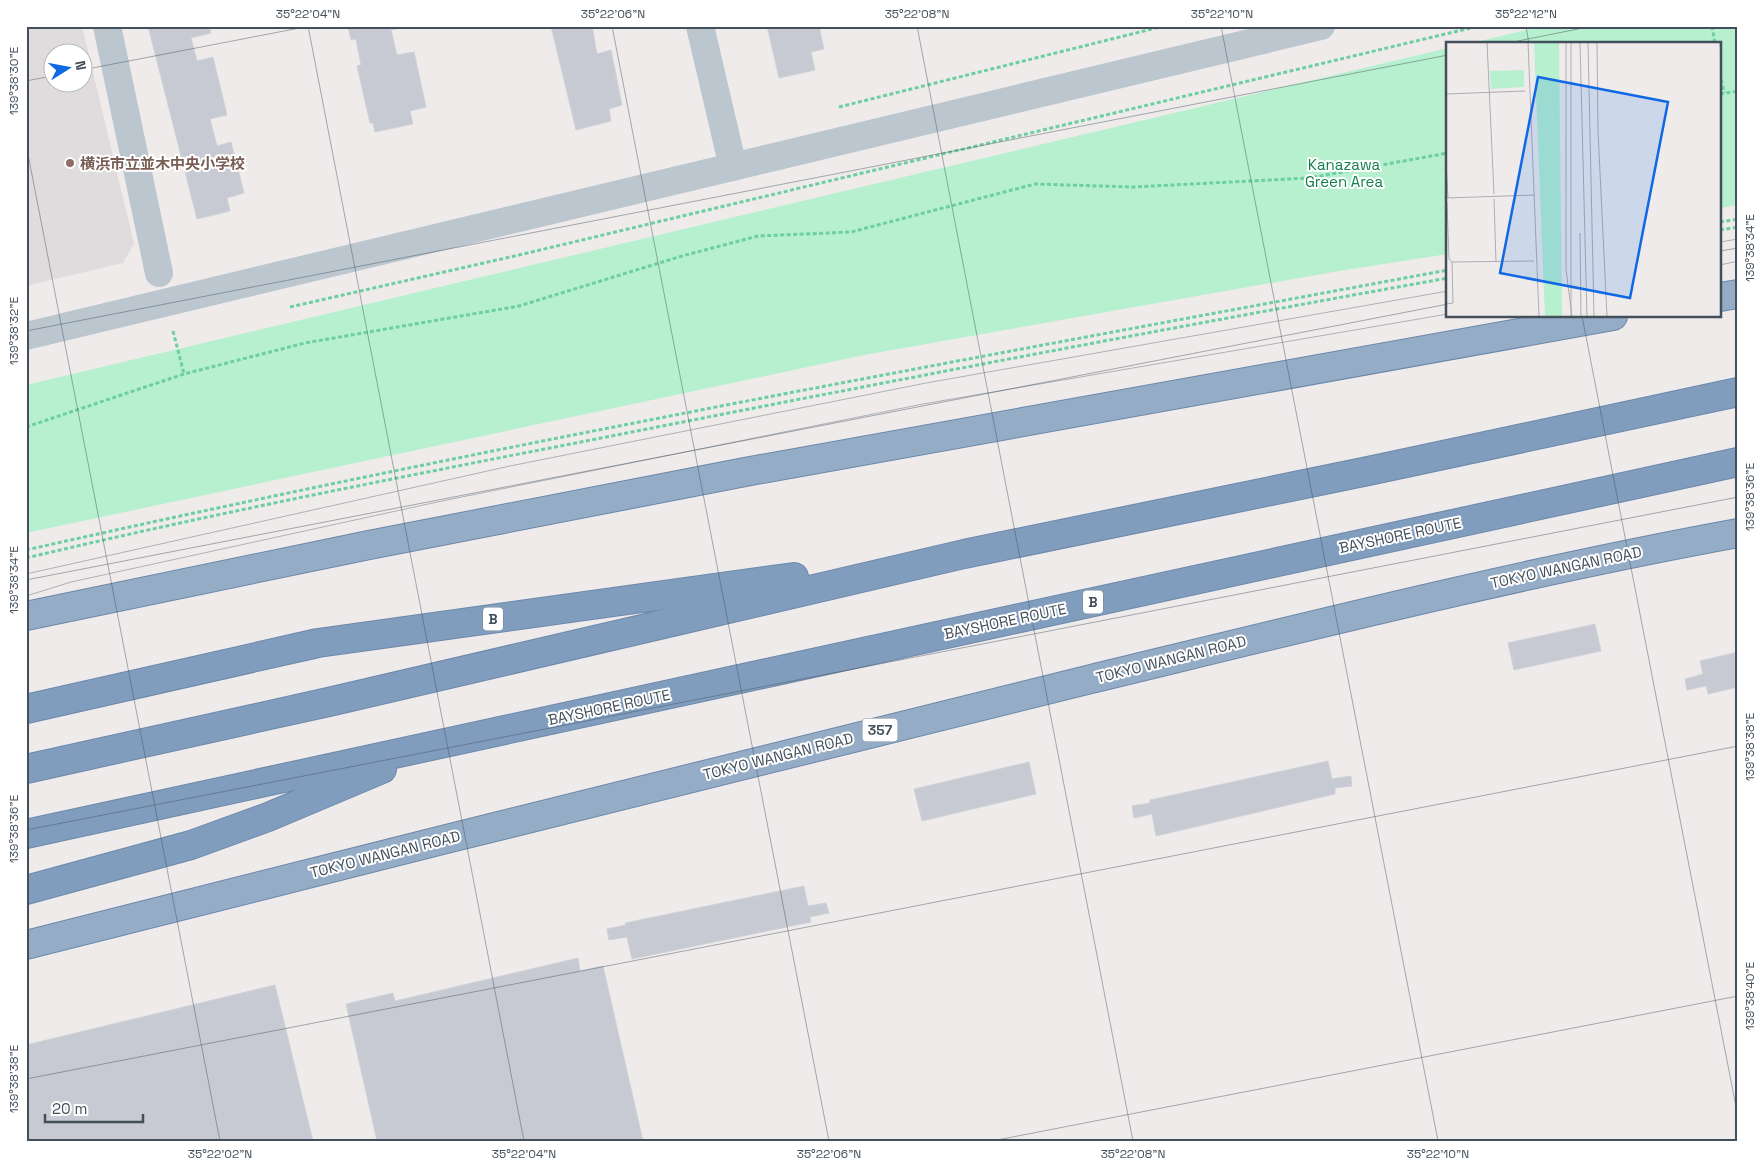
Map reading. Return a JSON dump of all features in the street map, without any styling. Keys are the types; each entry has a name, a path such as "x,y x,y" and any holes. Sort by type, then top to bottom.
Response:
{"highway":[{"path":"1722,297 1738,294"},
{"path":"26,616 350,549 745,472 1602,318"},
{"name":"B","path":"26,709 318,643 964,554 1738,392"},
{"name":"BAYSHORE ROUTE","path":"448,742 1738,462"},
{"name":"TOKYO WANGAN ROAD","path":"26,945 891,727 1381,608 1550,569 1738,533"},
{"path":"26,769 333,701 964,554"},
{"path":"26,834 448,742"},
{"name":"B","path":"26,890 191,845 268,817 448,742"}],"street":[{"path":"107,26 158,273"},
{"path":"700,26 733,167"},
{"path":"26,336 1321,26"}],"path":[{"path":"289,307 548,248 1479,26"},
{"path":"1712,26 1715,42"},
{"path":"1722,94 1738,90"},
{"path":"26,427 184,374 305,343 519,306 682,256 758,236 851,232 1035,184 1133,187 1309,178 1446,153"},
{"path":"1722,222 1738,219"},
{"path":"1722,230 1738,227"},
{"path":"26,550 636,422 1446,270"},
{"path":"26,558 147,529 311,495 727,413 1192,324 1446,278"},
{"path":"164,335 183,331"},
{"path":"174,333 184,374"}],"shaded area":[{"name":"横浜市立並木中央小学校","path":"26,26 82,26 86,42 42,42 42,92 92,92 92,68 134,244 123,263 26,286"}],"green space":[{"path":"1542,26 1738,26 1738,205 1722,208 1722,42 1476,42"},
{"name":"Kanazawa Green Area","path":"1446,48 1446,254 1339,271 864,355 26,533 26,385"}],"building":[{"path":"148,26 209,26 211,33 191,38 197,61 213,57 227,115 210,119 217,146 231,142 244,193 227,198 230,211 197,219"},
{"path":"348,26 408,26 391,30 397,55 414,52 426,107 410,111 413,124 375,132 373,123 370,123 357,66 361,65 356,39 351,40"},
{"path":"551,26 592,26 597,54 611,50 622,105 609,109 611,121 576,130"},
{"path":"767,26 819,26 824,49 811,52 815,70 779,78"},
{"path":"1595,624 1601,651 1514,670 1508,643"},
{"path":"1738,652 1738,687 1708,694 1706,686 1687,690 1685,679 1703,674 1700,661"},
{"path":"1328,761 1332,779 1351,776 1352,786 1335,788 1335,794 1156,836 1152,814 1134,818 1132,806 1150,803 1150,800"},
{"path":"1029,762 1036,794 922,821 914,789"},
{"path":"804,886 808,906 826,903 829,913 810,917 811,922 632,959 627,937 609,940 607,929 626,925 625,923"},
{"path":"578,958 580,971 603,966 643,1141 377,1141 346,1004 393,993 395,1001"},
{"path":"275,985 313,1141 26,1141 26,1045"}],"tram line":[{"path":"1722,242 1738,239"},
{"path":"1722,265 1738,261"},
{"path":"26,574 510,466 926,383 1446,291"},
{"path":"26,596 71,582 442,501 923,404 1446,314"}],"place":[{"name":"横浜市立並木中央小学校","path":"70,163"}]}
